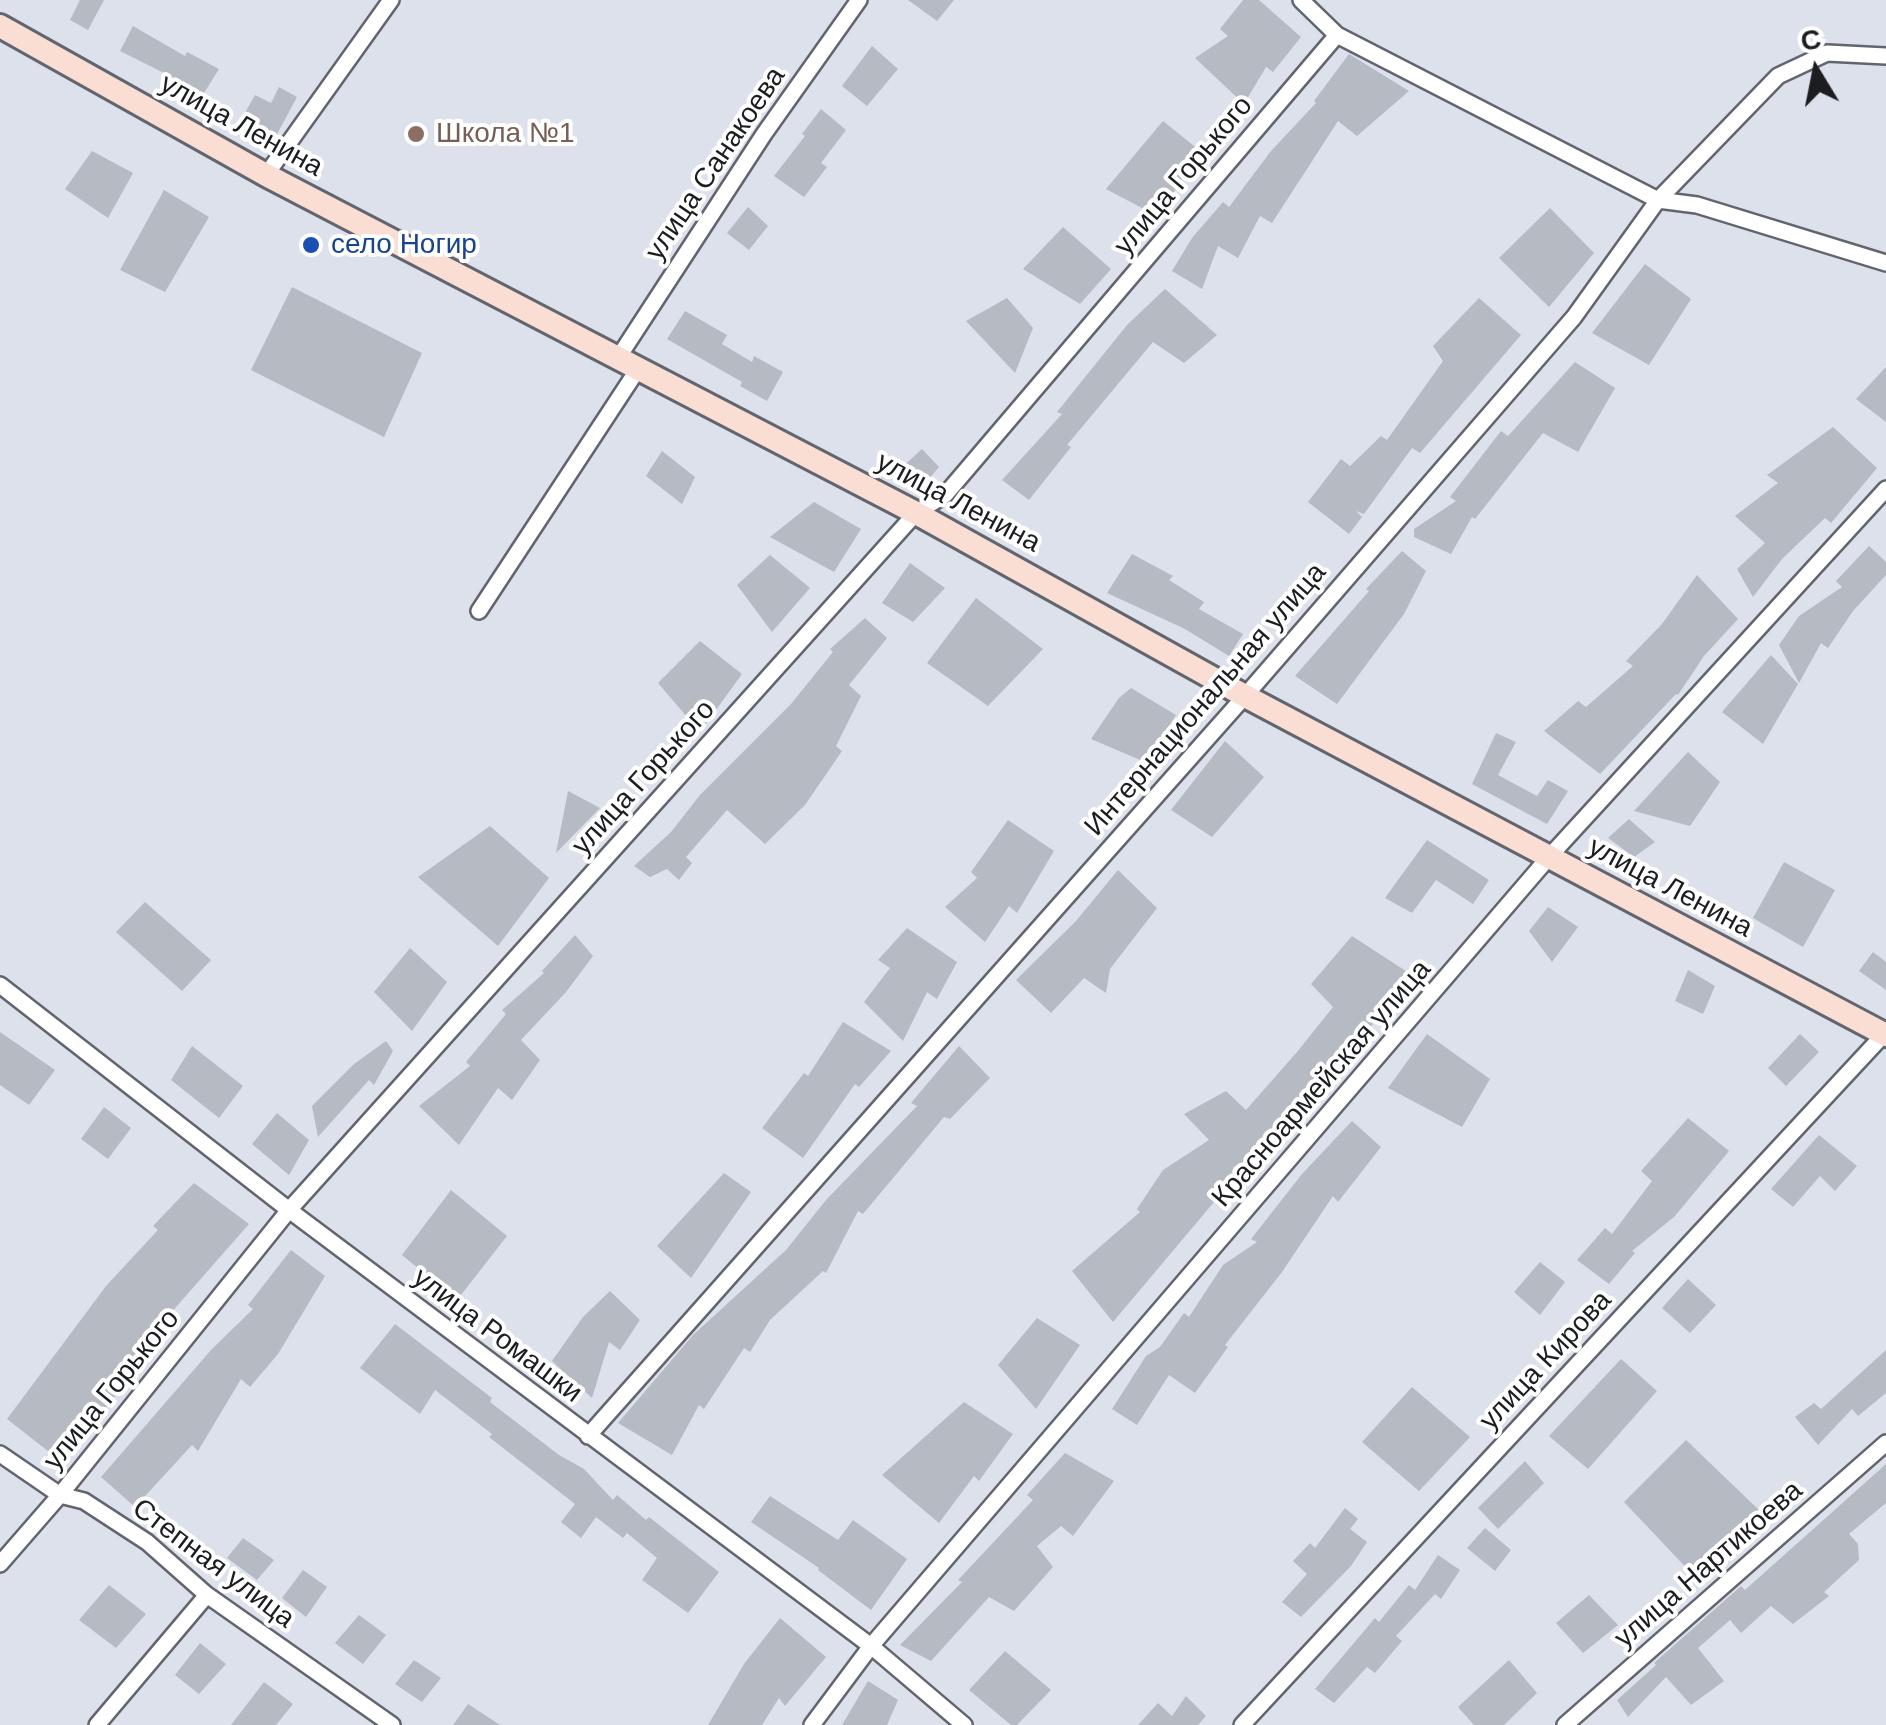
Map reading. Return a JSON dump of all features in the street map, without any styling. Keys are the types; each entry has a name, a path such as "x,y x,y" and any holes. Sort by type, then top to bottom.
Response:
{"street":[{"path":"266,174 391,0"},
{"name":"улица Санакоева","path":"479,610 764,134 858,0"},
{"path":"1301,0 1337,35 1658,200 1697,205 1886,264"},
{"name":"улица Ленина","path":"0,26 266,174 916,513 1244,696 1885,1034"},
{"name":"улица Горького","path":"0,1564 288,1210 916,513 945,495 1337,35"},
{"name":"Интернациональная улица","path":"588,1436 1574,317 1658,200 1778,76 1826,52 1886,56"},
{"name":"Красноармейская улица","path":"812,1725 871,1646 1549,857 1886,489"},
{"name":"улица Ромашки","path":"0,985 288,1210 871,1646 964,1725"},
{"name":"улица Кирова","path":"1242,1725 1885,1034"},
{"name":"улица Нартикоева","path":"1565,1725 1886,1443"},
{"name":"Степная улица","path":"0,1454 60,1495 84,1501 147,1542 207,1594 392,1725"},
{"path":"97,1725 207,1594"}],"building":[{"path":"80,0 104,0 88,30 70,20"},
{"path":"908,0 954,0 937,21"},
{"path":"1243,0 1259,0 1301,37 1273,72 1266,67 1244,104 1195,58 1228,36 1220,29"},
{"path":"133,26 185,56 187,52 219,69 204,93 120,51"},
{"path":"872,46 898,69 867,106 842,86"},
{"path":"1349,54 1409,91 1357,136 1338,121 1272,223 1260,216 1238,258 1218,246 1202,289 1172,271 1192,238 1223,202 1229,207 1271,151 1316,103"},
{"path":"279,87 297,97 275,138 241,120 255,95 271,103"},
{"path":"821,109 846,130 821,163 827,167 804,197 774,176"},
{"path":"1163,121 1199,150 1159,217 1106,189"},
{"path":"92,151 133,173 108,218 65,189"},
{"path":"164,190 209,217 165,292 120,270"},
{"path":"748,207 768,226 749,250 727,233"},
{"path":"1550,208 1594,253 1549,307 1499,258"},
{"path":"1063,227 1111,269 1080,304 1023,269"},
{"path":"1645,264 1691,299 1649,365 1592,333"},
{"path":"292,287 422,353 384,437 251,370"},
{"path":"1165,289 1217,335 1184,363 1153,342 1067,445 1071,447 1029,500 1002,480 1062,414 1057,412 1127,325"},
{"path":"1007,298 1033,328 1015,373 966,321"},
{"path":"1479,298 1521,335 1420,453 1412,448 1364,514 1356,511 1362,517 1349,534 1308,502 1341,459 1350,466 1381,436 1387,440 1443,361 1433,346"},
{"path":"685,311 727,335 722,344 752,362 754,356 783,372 767,401 667,339"},
{"path":"1575,362 1615,388 1578,452 1543,433 1475,519 1472,517 1451,554 1414,537 1414,529 1456,501 1450,497 1501,431 1508,436"},
{"path":"1886,367 1886,422 1856,399"},
{"path":"1833,427 1877,468 1831,523 1825,518 1782,559 1753,597 1737,569 1765,543 1735,516 1778,483 1767,475"},
{"path":"922,449 939,467 920,489 899,470"},
{"path":"662,451 695,477 682,504 646,476"},
{"path":"814,502 861,529 834,572 770,537"},
{"path":"1869,546 1886,562 1886,575 1853,611 1828,648 1821,643 1799,683 1779,645 1799,616 1842,587 1836,581"},
{"path":"1402,551 1426,571 1404,614 1337,704 1295,676"},
{"path":"1132,554 1173,576 1169,580 1204,602 1199,609 1243,634 1229,656 1185,629 1107,593"},
{"path":"770,555 810,588 772,632 737,585"},
{"path":"910,563 945,588 913,622 882,603"},
{"path":"1697,575 1738,619 1704,656 1678,695 1600,774 1544,731 1578,701 1586,707 1633,666 1626,661 1662,624"},
{"path":"976,598 1043,649 988,706 927,663"},
{"path":"865,618 887,638 849,685 861,696 836,746 842,751 805,805 765,844 727,810 686,857 692,863 679,880 667,869 650,877 634,866 791,704 833,652 830,649"},
{"path":"700,641 742,674 700,732 658,683"},
{"path":"1771,655 1798,684 1763,744 1722,712"},
{"path":"1131,688 1176,715 1145,762 1091,739 1119,698"},
{"path":"1496,733 1516,742 1498,775 1537,796 1548,780 1568,791 1547,824 1472,784"},
{"path":"1225,741 1264,777 1212,837 1171,810"},
{"path":"1688,752 1720,782 1690,826 1634,811"},
{"path":"568,791 600,808 556,853"},
{"path":"1629,819 1655,842 1634,857 1608,838"},
{"path":"1008,820 1054,851 1017,913 1009,906 985,942 945,907 977,878 971,872"},
{"path":"490,826 549,878 498,946 418,877"},
{"path":"1427,840 1489,880 1473,904 1436,880 1412,913 1385,898"},
{"path":"1784,862 1835,890 1803,947 1753,918"},
{"path":"1118,870 1157,908 1110,969 1106,993 1084,978 1051,1013 1016,980 1076,921"},
{"path":"145,902 211,960 182,991 116,932"},
{"path":"1548,907 1578,927 1552,962 1529,931"},
{"path":"907,928 957,962 937,999 927,992 903,1041 864,1002 890,968 878,960"},
{"path":"575,935 593,956 521,1040 540,1060 512,1100 498,1088 459,1145 419,1106 470,1066 466,1062 506,1014 502,1010 544,973"},
{"path":"1352,936 1409,973 1362,1039 1356,1032 1325,1069 1284,1129 1277,1122 1243,1175 1234,1166 1219,1207 1214,1202 1113,1322 1072,1271 1140,1212 1137,1209 1163,1170 1209,1140 1184,1114 1226,1091 1246,1110 1297,1052 1333,1007 1311,984"},
{"path":"410,948 447,982 412,1031 374,992"},
{"path":"1873,952 1886,962 1886,990 1859,971"},
{"path":"1688,970 1715,986 1703,1014 1675,1001"},
{"path":"843,1022 891,1051 859,1087 855,1084 803,1158 762,1128 804,1073 808,1076"},
{"path":"0,1032 55,1070 29,1105 0,1085"},
{"path":"1427,1034 1490,1079 1462,1127 1388,1088"},
{"path":"1800,1034 1819,1052 1786,1086 1768,1068"},
{"path":"386,1041 393,1051 374,1085 369,1080 318,1137 312,1106 354,1064"},
{"path":"192,1046 243,1086 219,1118 171,1080"},
{"path":"959,1046 990,1078 950,1119 944,1117 863,1214 858,1211 826,1273 823,1271 770,1320 750,1352 744,1348 704,1409 699,1405 672,1455 618,1423 693,1335 786,1250 826,1200 917,1106 911,1103"},
{"path":"104,1107 131,1128 108,1159 81,1139"},
{"path":"277,1113 309,1140 289,1175 252,1144"},
{"path":"1688,1118 1729,1151 1674,1217 1632,1251 1635,1253 1609,1284 1577,1260 1605,1228 1612,1234 1652,1181 1641,1171"},
{"path":"1352,1121 1381,1147 1338,1202 1333,1196 1195,1393 1169,1375 1137,1425 1112,1409 1146,1356 1160,1347 1184,1313 1189,1317 1223,1265 1257,1242 1251,1239 1302,1174"},
{"path":"1819,1135 1857,1166 1835,1191 1820,1176 1793,1207 1771,1189"},
{"path":"724,1173 751,1192 691,1278 657,1246"},
{"path":"194,1183 249,1224 162,1323 116,1395 62,1462 7,1419 106,1286 158,1230 153,1226"},
{"path":"451,1190 507,1236 457,1300 402,1255"},
{"path":"291,1250 325,1276 278,1354 250,1387 241,1379 198,1451 192,1445 135,1507 101,1477 211,1350 253,1309 248,1305"},
{"path":"1540,1262 1565,1282 1540,1315 1514,1292"},
{"path":"1688,1279 1716,1305 1690,1333 1662,1308"},
{"path":"610,1291 640,1320 620,1350 609,1342 592,1398 552,1361 583,1317"},
{"path":"1037,1318 1080,1345 1036,1409 998,1365"},
{"path":"395,1324 559,1455 584,1469 613,1500 617,1495 719,1572 688,1613 642,1580 657,1558 627,1533 623,1538 596,1517 581,1538 561,1522 575,1504 435,1390 420,1414 360,1368"},
{"path":"1886,1350 1886,1393 1858,1416 1852,1409 1818,1445 1795,1417 1814,1403 1821,1409"},
{"path":"1621,1359 1657,1391 1588,1469 1549,1436"},
{"path":"1412,1387 1470,1437 1419,1491 1362,1442"},
{"path":"964,1402 1013,1434 979,1481 974,1476 939,1523 882,1475"},
{"path":"1686,1440 1759,1510 1695,1577 1624,1502"},
{"path":"1065,1453 1114,1481 1073,1536 1061,1526 1037,1546 1053,1567 1014,1611 989,1597 931,1661 900,1645 962,1582 958,1580 1033,1500 1027,1495"},
{"path":"1525,1461 1544,1483 1498,1529 1478,1508"},
{"path":"1886,1464 1886,1503 1849,1534 1858,1544 1859,1560 1824,1592 1829,1596 1793,1624 1771,1606 1741,1633 1730,1620 1698,1648 1724,1681 1691,1705 1666,1677 1628,1717 1617,1700 1654,1663 1741,1586 1745,1590"},
{"path":"770,1496 838,1540 853,1520 907,1559 871,1610 819,1568 751,1522"},
{"path":"1345,1508 1358,1519 1350,1529 1367,1542 1351,1566 1301,1617 1282,1602 1307,1574 1293,1561 1310,1543 1315,1548"},
{"path":"1485,1528 1511,1550 1495,1571 1467,1548"},
{"path":"243,1538 274,1560 257,1580 227,1558"},
{"path":"1438,1555 1460,1570 1441,1599 1435,1594 1396,1636 1402,1641 1375,1673 1367,1667 1334,1703 1315,1689 1375,1618 1379,1622 1409,1585 1415,1590"},
{"path":"303,1570 327,1587 306,1617 282,1598"},
{"path":"109,1585 146,1614 116,1648 79,1620"},
{"path":"1589,1595 1618,1625 1583,1653 1556,1623"},
{"path":"359,1615 386,1635 363,1664 335,1643"},
{"path":"780,1618 826,1657 785,1706 779,1698 762,1725 708,1725 744,1664"},
{"path":"200,1643 226,1664 199,1694 175,1675"},
{"path":"1005,1651 1051,1690 1017,1725 1011,1725 969,1690"},
{"path":"414,1660 441,1678 422,1702 395,1684"},
{"path":"1509,1660 1537,1693 1504,1725 1474,1725 1458,1707"},
{"path":"868,1681 898,1700 887,1725 842,1725"},
{"path":"264,1682 293,1704 276,1725 231,1725"},
{"path":"1186,1696 1206,1716 1198,1725 1138,1725 1158,1703 1172,1716"},
{"path":"468,1704 500,1725 453,1725"}],"place":[{"name":"Школа №1","path":"416,134"},
{"name":"село Ногир","path":"311,245"}]}
